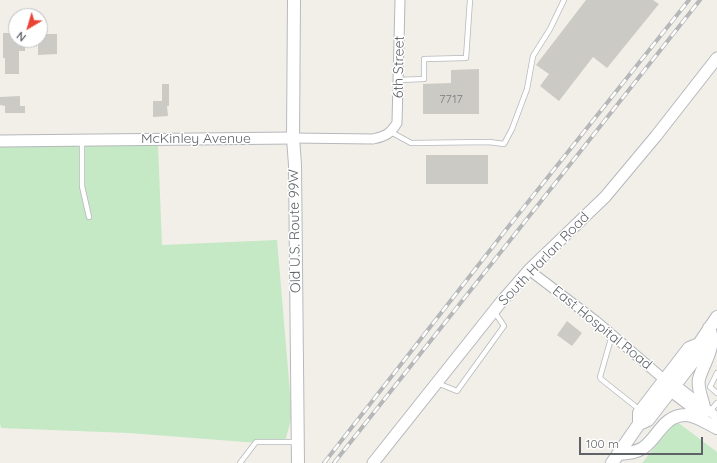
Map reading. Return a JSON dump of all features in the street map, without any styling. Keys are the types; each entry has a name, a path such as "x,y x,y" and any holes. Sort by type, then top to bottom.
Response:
{"main road":[{"name":"Old U.S. Route 99W","path":"294,0 293,138 295,165 298,463"},
{"path":"639,424 639,413 699,354 699,344 717,317"},
{"path":"707,409 699,390 699,380 714,342 713,335 709,328"},
{"path":"616,459 639,424 648,420 669,383"},
{"path":"616,459 644,447 664,424 675,418 686,415 717,428"}],"street":[{"name":"6th Street","path":"391,132 397,123 400,0"},
{"name":"South Harlan Road","path":"373,463 494,311 530,270 605,197 656,136 717,58"},
{"name":"McKinley Avenue","path":"0,141 293,138 373,139 385,136 391,132"},
{"name":"East Hospital Road","path":"530,270 596,321 669,383"},
{"path":"669,383 681,389 717,417"},
{"path":"669,383 676,396 717,428"}],"lane":[{"path":"398,80 424,79 424,59 466,58 470,0"},
{"path":"391,132 411,143 489,142 504,144 512,129 527,90 533,56 550,29 564,0"},
{"path":"82,140 82,186 89,217"},
{"path":"436,383 457,391 504,326 494,311"},
{"path":"612,335 600,377 641,411"},
{"path":"717,373 710,387 717,393"},
{"path":"707,409 717,403"},
{"path":"240,463 256,442 298,442"}],"green space":[{"path":"0,145 158,145 162,245 277,240 292,416 284,445 129,433 1,428"},
{"path":"676,421 717,452 717,463 642,463"}],"building":[{"path":"586,0 653,0 659,4 607,68 593,57 559,101 540,86 549,74 536,65"},
{"path":"3,33 8,33 8,48 25,48 25,51 19,51 19,74 5,74 5,58 3,58"},
{"path":"48,34 57,34 57,54 38,55 38,48 48,48"},
{"path":"479,69 479,114 423,114 423,84 451,83 451,70"},
{"path":"162,84 169,84 169,106 167,106 168,116 153,117 153,101 162,101"},
{"path":"20,96 20,106 25,106 25,113 5,113 5,106 0,105 0,97"},
{"path":"426,155 488,155 488,184 426,184"},
{"path":"567,321 582,333 572,346 557,335"}],"railway":[{"path":"324,463 505,231 689,0"},
{"path":"334,463 700,0"}]}
